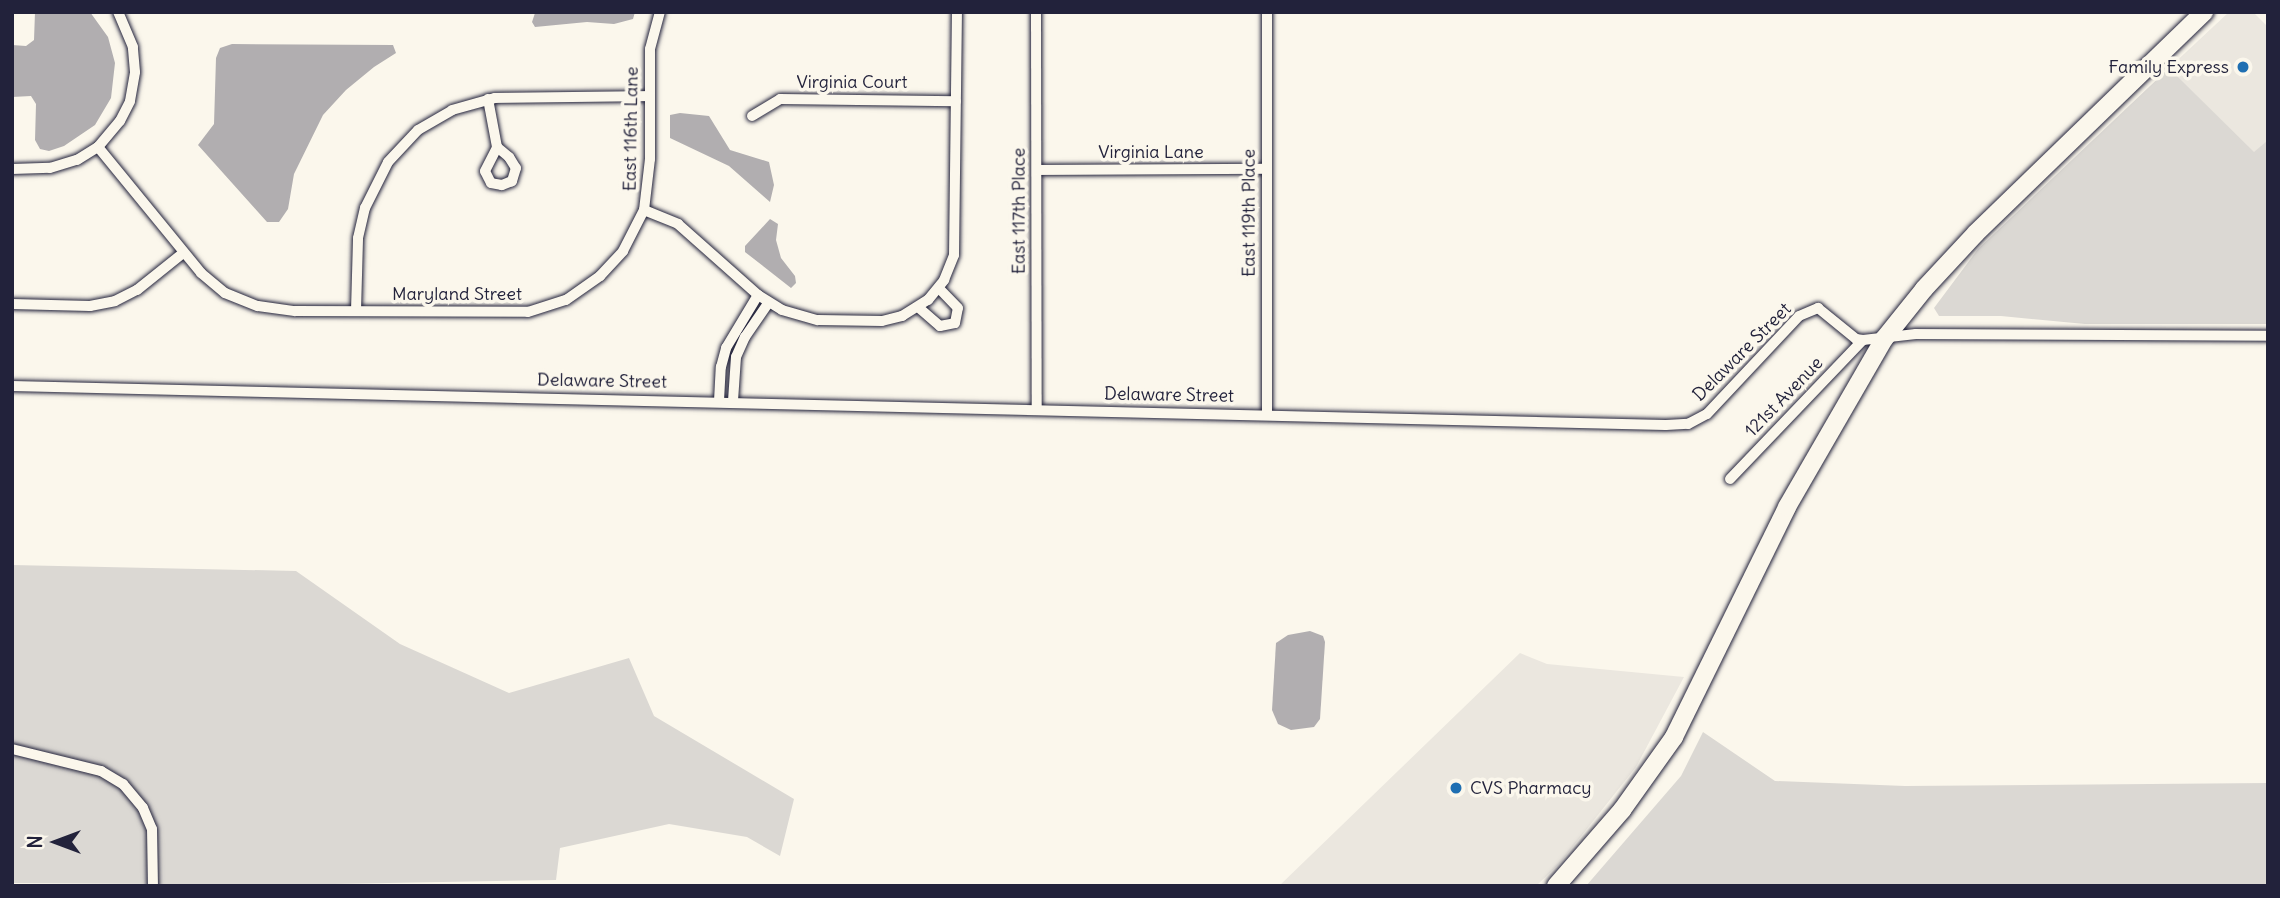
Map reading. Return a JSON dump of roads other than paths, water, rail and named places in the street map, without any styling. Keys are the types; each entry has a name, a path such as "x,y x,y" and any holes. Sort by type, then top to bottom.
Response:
{"main road":[{"path":"1556,886 1622,810 1674,737 1787,507 1884,339 1924,289 1976,233 2204,12"}],"street":[{"path":"12,169 59,166 98,148 126,111 135,81 133,47 118,12"},
{"name":"East 116th Lane","path":"644,210 650,179 650,49 660,12"},
{"path":"644,210 688,231 758,295 804,317 882,321 902,316 918,307 939,288 949,271 956,244 957,12"},
{"name":"East 117th Place","path":"1036,12 1037,409"},
{"name":"East 119th Place","path":"1267,12 1267,414"},
{"path":"356,311 361,220 373,187 388,162 407,140 428,123 463,105 488,99 650,96"},
{"path":"488,99 497,147"},
{"name":"Virginia Court","path":"752,116 780,99 956,101"},
{"name":"Maryland Street","path":"98,148 183,253 213,284 245,302 276,309 514,314 555,304 578,294 611,265 633,235 644,210"},
{"name":"Virginia Lane","path":"1037,170 1266,169"},
{"path":"12,304 90,306 116,301 137,290 183,253"},
{"path":"918,307 940,326 955,323 958,308 939,288"},
{"path":"719,401 721,367 726,348 758,295"},
{"path":"733,401 736,357 745,337 769,302"},
{"name":"Delaware Street","path":"12,387 1688,424 1707,414 1799,316 1818,308 1856,339 1863,340"},
{"path":"1863,340 1916,334 2268,336"},
{"name":"121st Avenue","path":"1730,479 1863,340"},
{"path":"12,749 101,771 122,784 143,808 152,829 153,886"}],"place":[{"name":"Family Express","path":"2243,67"},
{"name":"CVS Pharmacy","path":"1456,788"}]}
